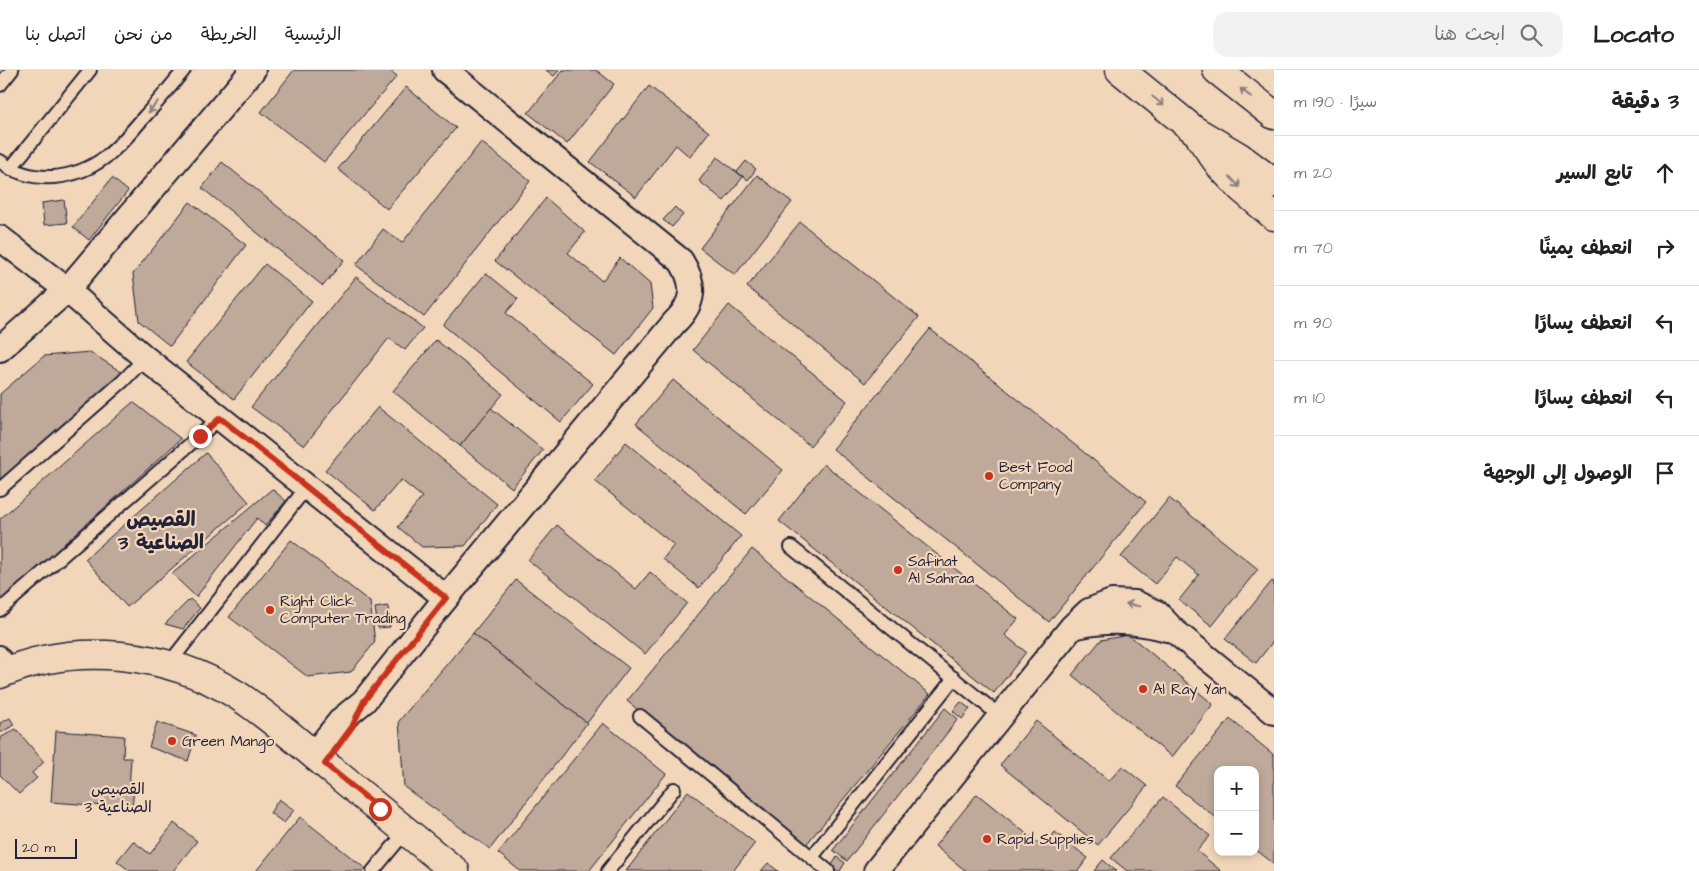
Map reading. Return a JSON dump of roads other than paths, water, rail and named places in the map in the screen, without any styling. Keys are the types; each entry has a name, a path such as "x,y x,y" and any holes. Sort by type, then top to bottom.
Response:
{"main road":[{"path":"1120,70 1194,130 1238,156 1274,182"},
{"path":"1217,70 1274,115"},
{"path":"1194,130 1221,167 1241,188 1274,216"},
{"path":"5,664 91,655 142,659 168,665 214,682 256,708 456,871"}],"street":[{"path":"0,349 67,290 252,70"},
{"path":"319,759 342,719 364,701 446,598 674,323 678,306 679,288 671,252 445,70"},
{"path":"0,238 67,290 145,358 306,488 446,598"},
{"path":"876,871 1072,627 1097,622 1123,620 1148,623 1173,630 1274,712"}],"lane":[{"path":"0,85 12,70"},
{"path":"90,70 5,165 28,176 45,178 78,172 93,166 108,157 121,145 184,70"},
{"path":"0,489 123,380 145,358"},
{"path":"0,610 220,418"},
{"path":"168,665 306,488"},
{"path":"792,546 1000,716"},
{"path":"812,858 954,678"},
{"path":"640,716 828,871"},
{"path":"608,871 674,788"},
{"path":"373,871 406,831"}],"place":[{"name":"Best Food Company","path":"989,476"},
{"name":"Safinat Al Sahraa","path":"898,570"},
{"name":"Right Click Computer Trading","path":"270,610"},
{"name":"Al Ray Yan","path":"1143,689"},
{"name":"Green Mango","path":"172,741"},
{"name":"Rapid Supplies","path":"987,839"}],"district":[{"name":"القصيص الصناعية 3","path":"161,532"},
{"name":"القصيص الصناعية 3","path":"118,798"}]}
